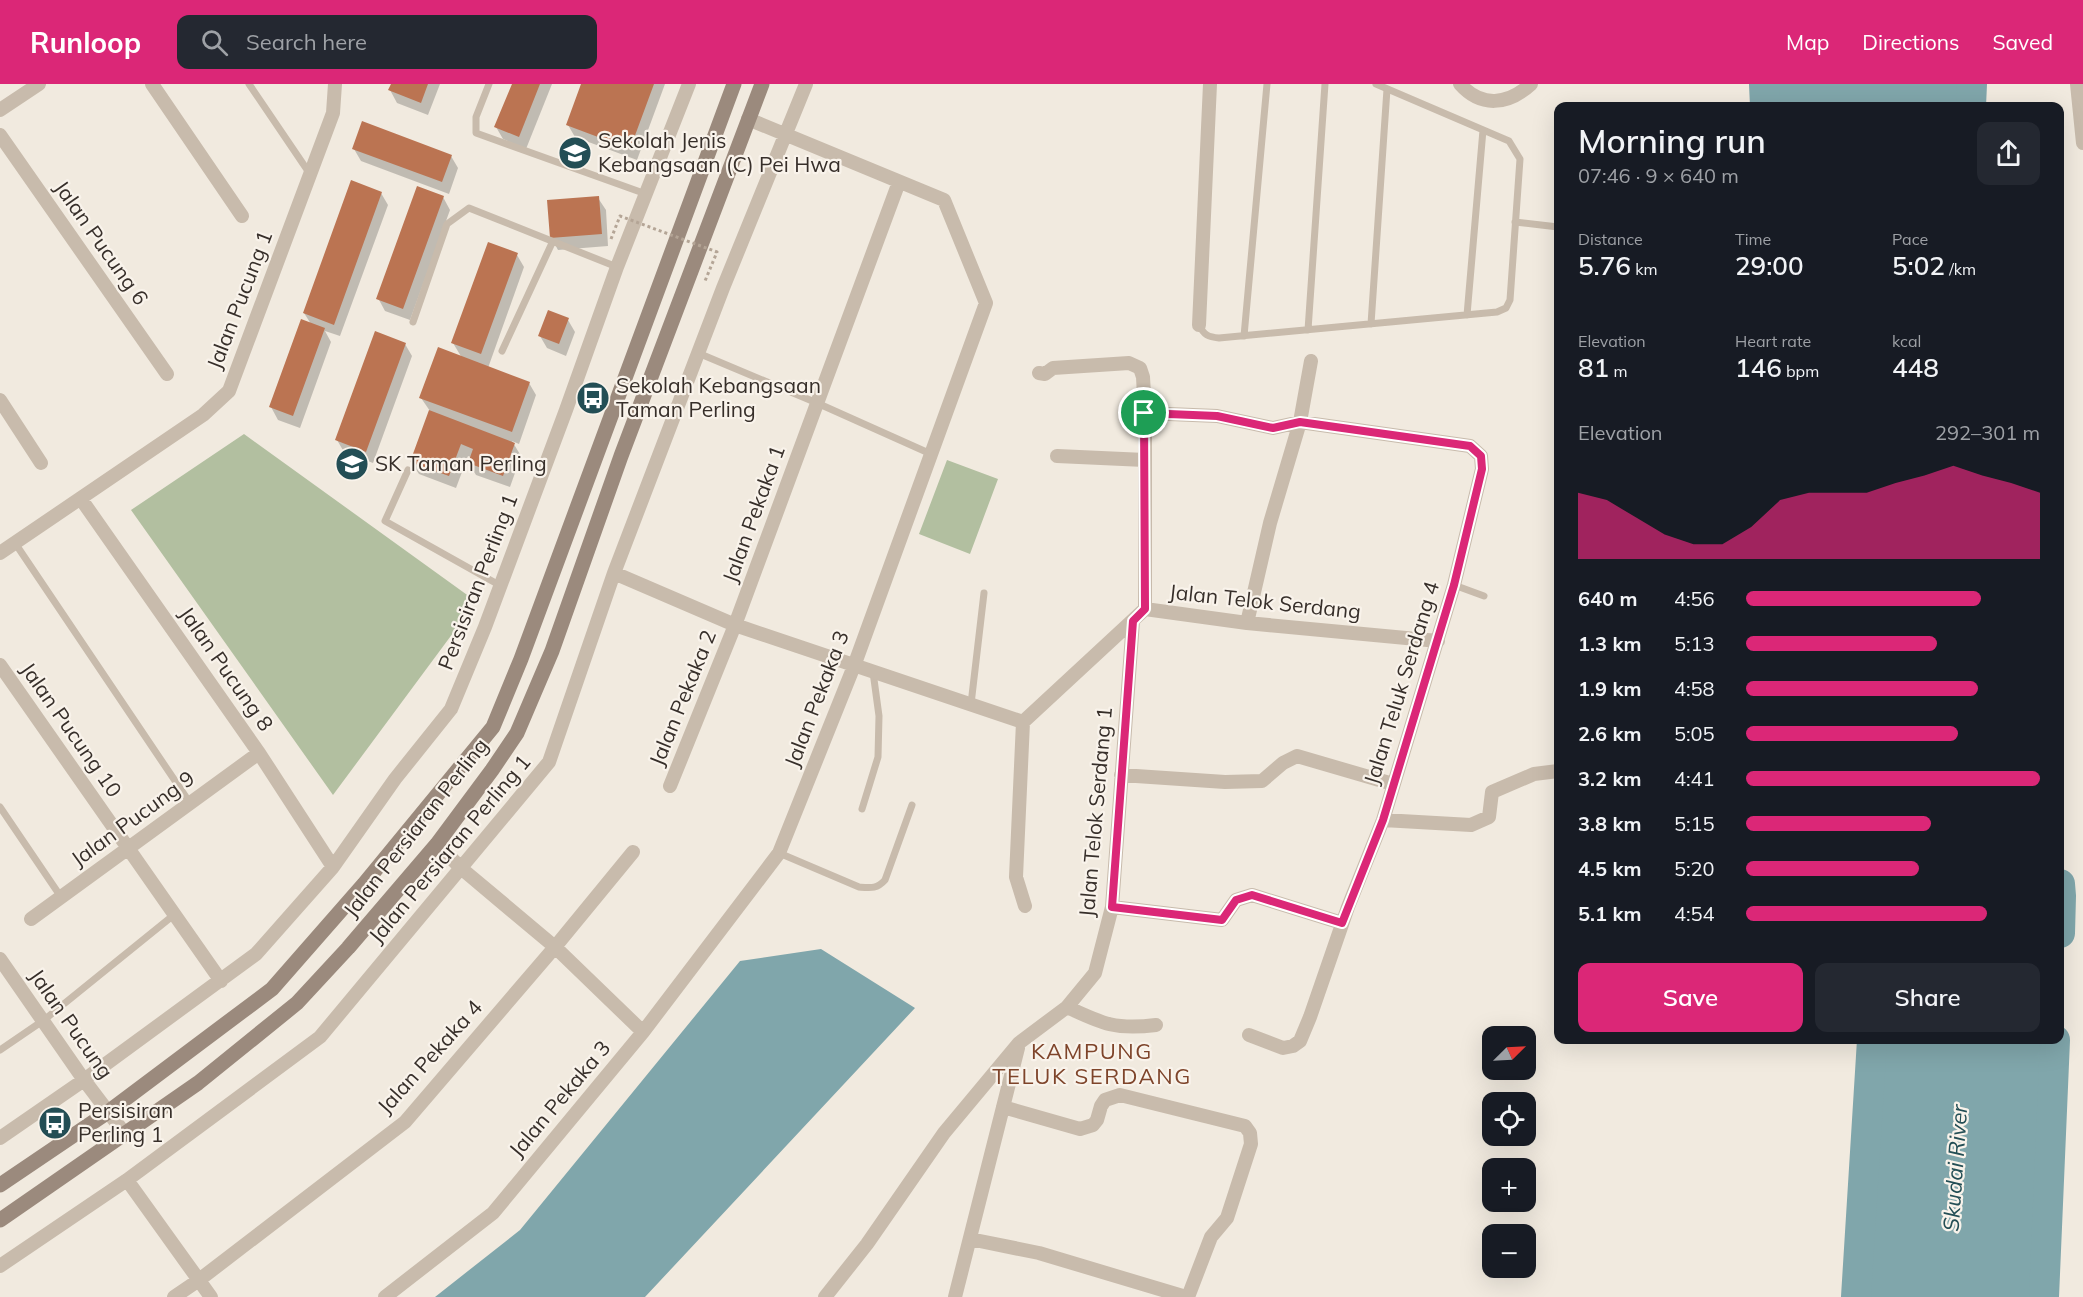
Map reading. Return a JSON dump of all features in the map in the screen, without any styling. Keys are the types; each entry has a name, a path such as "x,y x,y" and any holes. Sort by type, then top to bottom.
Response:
{"main road":[{"name":"Jalan Persiaran Perling","path":"0,1185 108,1112 272,989 364,884 493,727 521,659 734,84"},
{"name":"Jalan Persiaran Perling","path":"0,1220 198,1083 297,1003 348,948 437,844 517,733 552,651 621,456 762,84"}],"street":[{"path":"0,110 39,84"},
{"path":"152,84 242,216"},
{"name":"Jalan Pucung 1","path":"0,553 203,415 229,391 333,113 335,84"},
{"name":"Persisiran Perling 1","path":"333,867 395,779 451,710 501,586 617,267 689,84"},
{"path":"786,135 806,84"},
{"path":"1199,325 1210,84"},
{"path":"1460,84 1474,98 1498,102 1522,92 1531,84"},
{"path":"2077,84 2081,102 2083,143"},
{"name":"Jalan Pekaka 3","path":"385,1297 493,1213 643,1032 779,853 854,666 986,303 944,200 748,119"},
{"name":"Jalan Pucung 6","path":"0,135 168,374"},
{"name":"Jalan Persiaran Perling 1","path":"0,1266 128,1180 320,1037 549,762 614,573 698,353 786,135"},
{"name":"Jalan Pekaka 1","path":"735,625 899,182"},
{"path":"1247,623 1270,523 1300,422 1311,361"},
{"path":"1039,373 1045,374 1053,368 1134,364 1140,369 1143,377 1145,460 1145,609"},
{"path":"0,400 42,463"},
{"path":"1144,413 1217,416 1273,428 1300,422"},
{"name":"Jalan Teluk Serdang 4","path":"1249,1035 1283,1048 1293,1046 1300,1041 1310,1017 1342,923 1383,820 1454,585 1482,469 1481,456 1470,446 1300,422"},
{"path":"1058,456 1145,460"},
{"name":"Jalan Pucung 8","path":"81,499 259,753 333,867"},
{"path":"614,573 735,625 1023,722 1016,876 1025,906"},
{"name":"Jalan Telok Serdang","path":"1023,722 1145,609 1247,623 1438,641"},
{"name":"Jalan Telok Serdang 1","path":"825,1297 867,1244 944,1133 1019,1043 1067,1007 1095,973 1112,907 1133,621"},
{"name":"Jalan Pekaka 2","path":"670,786 735,625"},
{"name":"Jalan Pucung 10","path":"0,665 221,981"},
{"name":"Jalan Pucung 9","path":"31,919 259,753"},
{"path":"1121,775 1225,782 1262,782 1283,764 1297,756 1393,784"},
{"path":"1383,820 1471,825 1489,817 1492,792 1534,774 1554,772"},
{"path":"437,844 462,869 555,947 643,1032"},
{"name":"Jalan Pekaka 4","path":"174,1297 405,1122 633,852"},
{"path":"0,1138 84,1080 256,954 333,867"},
{"path":"1112,907 1222,920 1236,900 1252,895 1342,923"},
{"name":"Jalan Pucung","path":"0,959 84,1080 125,1134"},
{"path":"1067,1007 1102,1023 1130,1028 1156,1026"},
{"path":"955,1297 1019,1043"},
{"path":"970,1239 1039,1253 1187,1297 1211,1236 1227,1218 1251,1144 1250,1133 1245,1125 1120,1095 1105,1100 1093,1125 1080,1129 1003,1107"},
{"path":"128,1180 211,1297"}],"lane":[{"path":"249,84 310,174"},
{"path":"489,84 476,117 476,133 646,194"},
{"path":"1244,336 1267,84"},
{"path":"1308,330 1325,84"},
{"path":"1199,325 1203,333 1209,337 1244,336 1497,312 1506,308 1510,300 1520,159 1509,141 1376,84"},
{"path":"1371,324 1387,89"},
{"path":"1467,315 1483,130"},
{"path":"413,322 447,224 469,208 617,267"},
{"path":"1515,222 1554,227"},
{"path":"502,351 552,243"},
{"path":"698,353 818,403 931,454"},
{"path":"408,470 385,521 501,586"},
{"path":"15,543 190,803"},
{"path":"1454,585 1484,596"},
{"path":"971,704 984,593"},
{"path":"862,809 878,757 879,716 873,672"},
{"path":"779,853 859,887 879,886 885,880 912,805"},
{"path":"0,807 61,897"},
{"path":"0,1050 44,1020 175,914"}],"path":[{"path":"610,240 620,216 717,252 705,281"}],"green space":[{"path":"244,434 470,597 453,633 333,795 131,510"},
{"path":"947,460 998,479 970,554 919,534"}],"water":[{"path":"1764,84 1972,84 1971,102 1765,102"},
{"path":"821,949 915,1008 645,1297 435,1297 520,1230 740,961"},
{"name":"Skudai River","path":"1872,1044 2055,1044 2044,1297 1856,1297"}],"building":[{"path":"391,84 428,84 421,103 388,90"},
{"path":"512,84 540,84 519,137 494,127"},
{"path":"581,84 654,84 630,149 566,125"},
{"path":"362,121 452,155 442,182 352,149"},
{"path":"351,180 382,192 334,325 303,313"},
{"path":"417,186 444,196 403,309 376,299"},
{"path":"599,196 602,234 550,238 547,200"},
{"path":"488,242 518,253 481,354 451,343"},
{"path":"548,310 569,318 559,344 538,336"},
{"path":"301,319 325,328 293,416 269,407"},
{"path":"375,331 406,343 366,452 335,440"},
{"path":"438,347 530,382 512,432 419,398"},
{"path":"429,410 515,443 503,476 468,463 473,449 461,444 449,476 410,462"}],"waterway":[{"path":"1764,84 1765,102"},
{"path":"1971,102 1972,84"},
{"path":"1856,1297 1872,1044"},
{"path":"2044,1297 2055,1044"}],"place":[{"name":"Sekolah Jenis Kebangsaan (C) Pei Hwa","path":"575,153"},
{"name":"Sekolah Kebangsaan Taman Perling","path":"593,398"},
{"name":"SK Taman Perling","path":"352,464"},
{"name":"Persisiran Perling 1","path":"55,1123"}],"district":[{"name":"KAMPUNG TELUK SERDANG","path":"1092,1064"}],"route":[{"path":"1144,413 1217,416 1273,428 1300,422 1470,446 1481,456 1482,469 1438,641 1383,820 1342,923 1252,895 1236,900 1222,920 1112,907 1133,621 1145,609 1144,413"}]}
